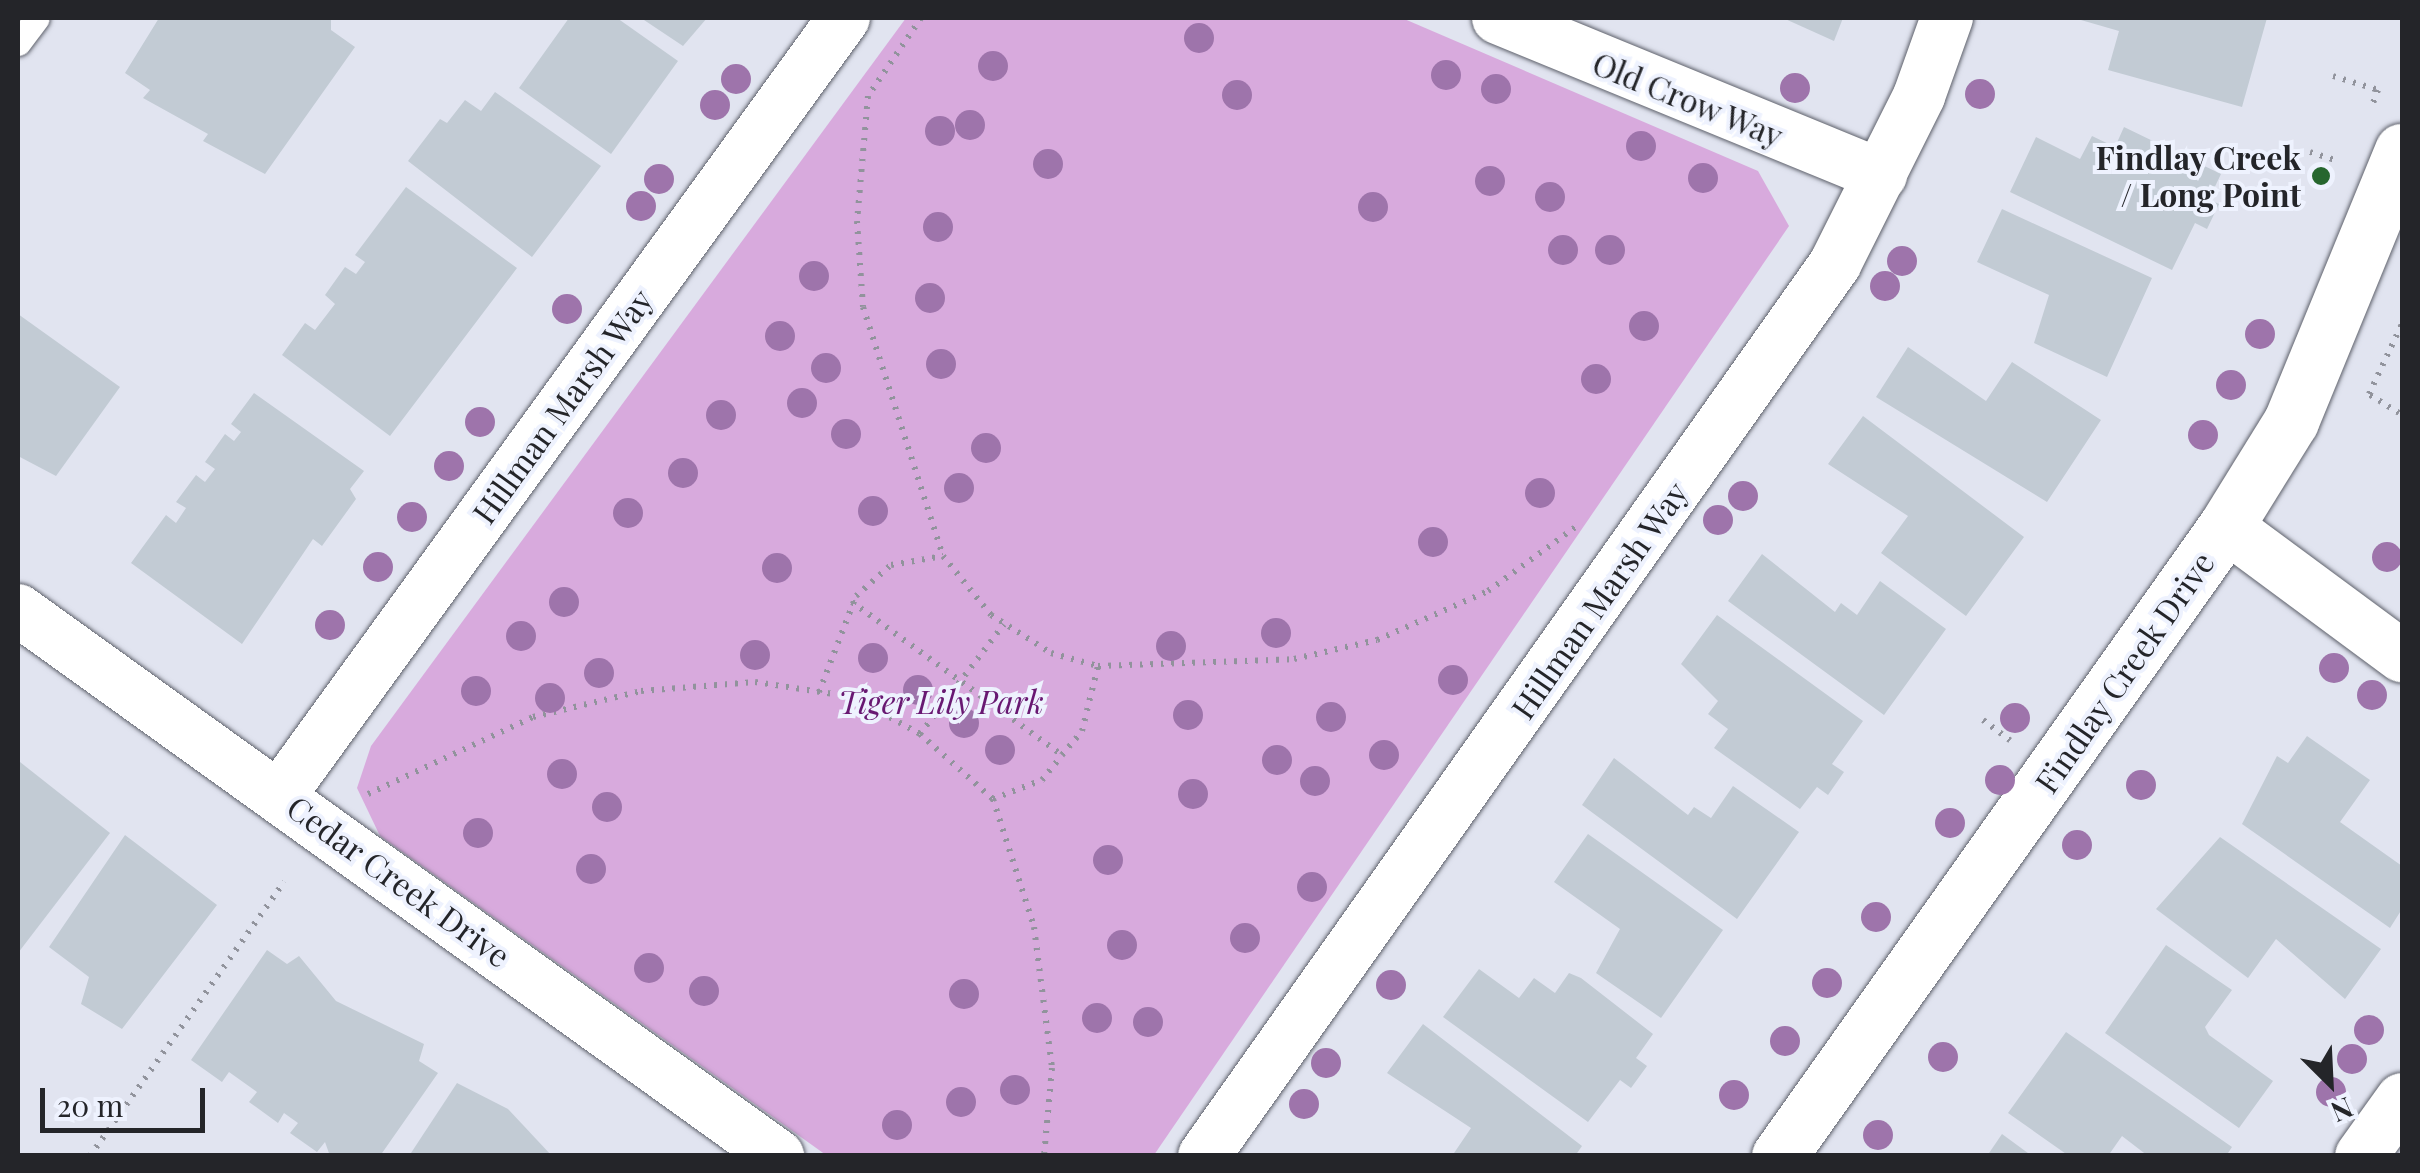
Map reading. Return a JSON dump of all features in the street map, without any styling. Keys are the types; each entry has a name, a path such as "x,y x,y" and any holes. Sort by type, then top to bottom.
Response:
{"street":[{"name":"Hillman Marsh Way","path":"280,795 844,18"},
{"name":"Old Crow Way","path":"1498,18 1881,175"},
{"name":"Hillman Marsh Way","path":"1204,1156 1768,363 1881,175 1946,18"},
{"name":"Findlay Creek Drive","path":"1779,1156 2226,526 2291,421 2402,151"},
{"path":"2226,526 2402,656"},
{"name":"Cedar Creek Drive","path":"18,610 778,1156"},
{"path":"2361,1156 2402,1099"}],"lane":[{"path":"18,43 37,18"}],"path":[{"path":"921,18 868,96 857,222 863,307 884,387 943,556 1004,624 1052,653 1098,666 1294,659 1376,640 1488,591 1590,514"},
{"path":"2399,413 2370,394 2402,324"},
{"path":"819,692 852,602 891,565 943,556"},
{"path":"852,602 1062,755"},
{"path":"920,734 1004,624"},
{"path":"994,799 1042,780 1082,731 1098,666"},
{"path":"366,794 532,717 642,691 755,682 853,697 920,734 994,799 1034,928 1052,1068 1044,1156"},
{"path":"90,1156 284,882"}],"green space":[{"name":"Tiger Lily Park","path":"906,18 1402,18 1758,171 1789,226 1154,1155 826,1155 380,836 357,788 371,746"}],"building":[{"path":"159,18 331,18 331,30 355,47 265,174 203,141 208,134 143,98 150,90 125,73"},
{"path":"569,18 617,18 678,61 611,154 519,88"},
{"path":"641,18 707,18 683,46"},
{"path":"1783,18 1843,18 1834,41"},
{"path":"2074,18 2267,18 2242,107 2108,70 2119,31"},
{"path":"495,92 601,166 532,257 408,161 440,119 447,123 465,100 481,111"},
{"path":"2124,127 2221,174 2209,199 2219,204 2207,229 2195,223 2172,270 2010,192 2036,137 2080,159 2092,136 2115,147"},
{"path":"406,187 517,268 390,436 282,355 305,323 315,330 335,304 325,295 345,267 356,274 365,262 355,255"},
{"path":"2002,209 2152,278 2107,377 2034,343 2049,295 1977,262"},
{"path":"18,314 120,387 56,476 18,456"},
{"path":"1908,347 1986,401 2012,362 2101,420 2047,502 1876,397"},
{"path":"254,393 364,471 350,489 356,499 322,546 313,539 242,644 131,563 166,515 176,523 186,508 176,502 196,475 205,482 215,469 205,462 225,434 234,441 241,432 231,424"},
{"path":"1863,416 2024,537 1966,616 1881,553 1908,516 1828,464"},
{"path":"1762,554 1835,612 1841,603 1857,615 1880,581 1946,629 1884,715 1728,601"},
{"path":"1717,615 1863,721 1832,764 1844,772 1828,795 1817,787 1800,809 1714,748 1728,729 1708,714 1718,701 1681,664"},
{"path":"2307,736 2370,780 2340,822 2402,866 2402,909 2390,928 2242,824 2277,756 2288,763"},
{"path":"1614,758 1688,815 1694,807 1711,818 1733,786 1799,832 1737,919 1582,805"},
{"path":"20,762 110,833 18,953 18,765"},
{"path":"1588,834 1723,930 1661,1018 1596,973 1620,929 1554,882"},
{"path":"125,835 217,905 122,1029 81,1004 89,977 49,947"},
{"path":"2220,837 2381,949 2345,999 2276,939 2248,978 2156,909"},
{"path":"2166,945 2232,990 2205,1027 2209,1035 2273,1081 2239,1128 2105,1033"},
{"path":"267,950 287,964 299,956 336,1001 424,1044 419,1061 438,1073 380,1156 330,1156 325,1142 317,1152 290,1133 298,1123 284,1113 278,1123 249,1102 257,1092 229,1072 222,1082 191,1060"},
{"path":"1479,969 1519,998 1534,978 1555,993 1569,973 1581,978 1653,1034 1636,1058 1647,1066 1631,1088 1620,1080 1588,1122 1443,1017"},
{"path":"1423,1024 1582,1146 1575,1156 1452,1156 1471,1128 1387,1073"},
{"path":"2066,1032 2232,1147 2226,1156 2148,1156 2122,1136 2108,1156 2069,1156 2008,1113"},
{"path":"457,1083 508,1109 552,1156 409,1156"},
{"path":"2002,1134 2032,1156 1987,1156"}],"place":[{"name":"Findlay Creek / Long Point","path":"2321,176"}]}
